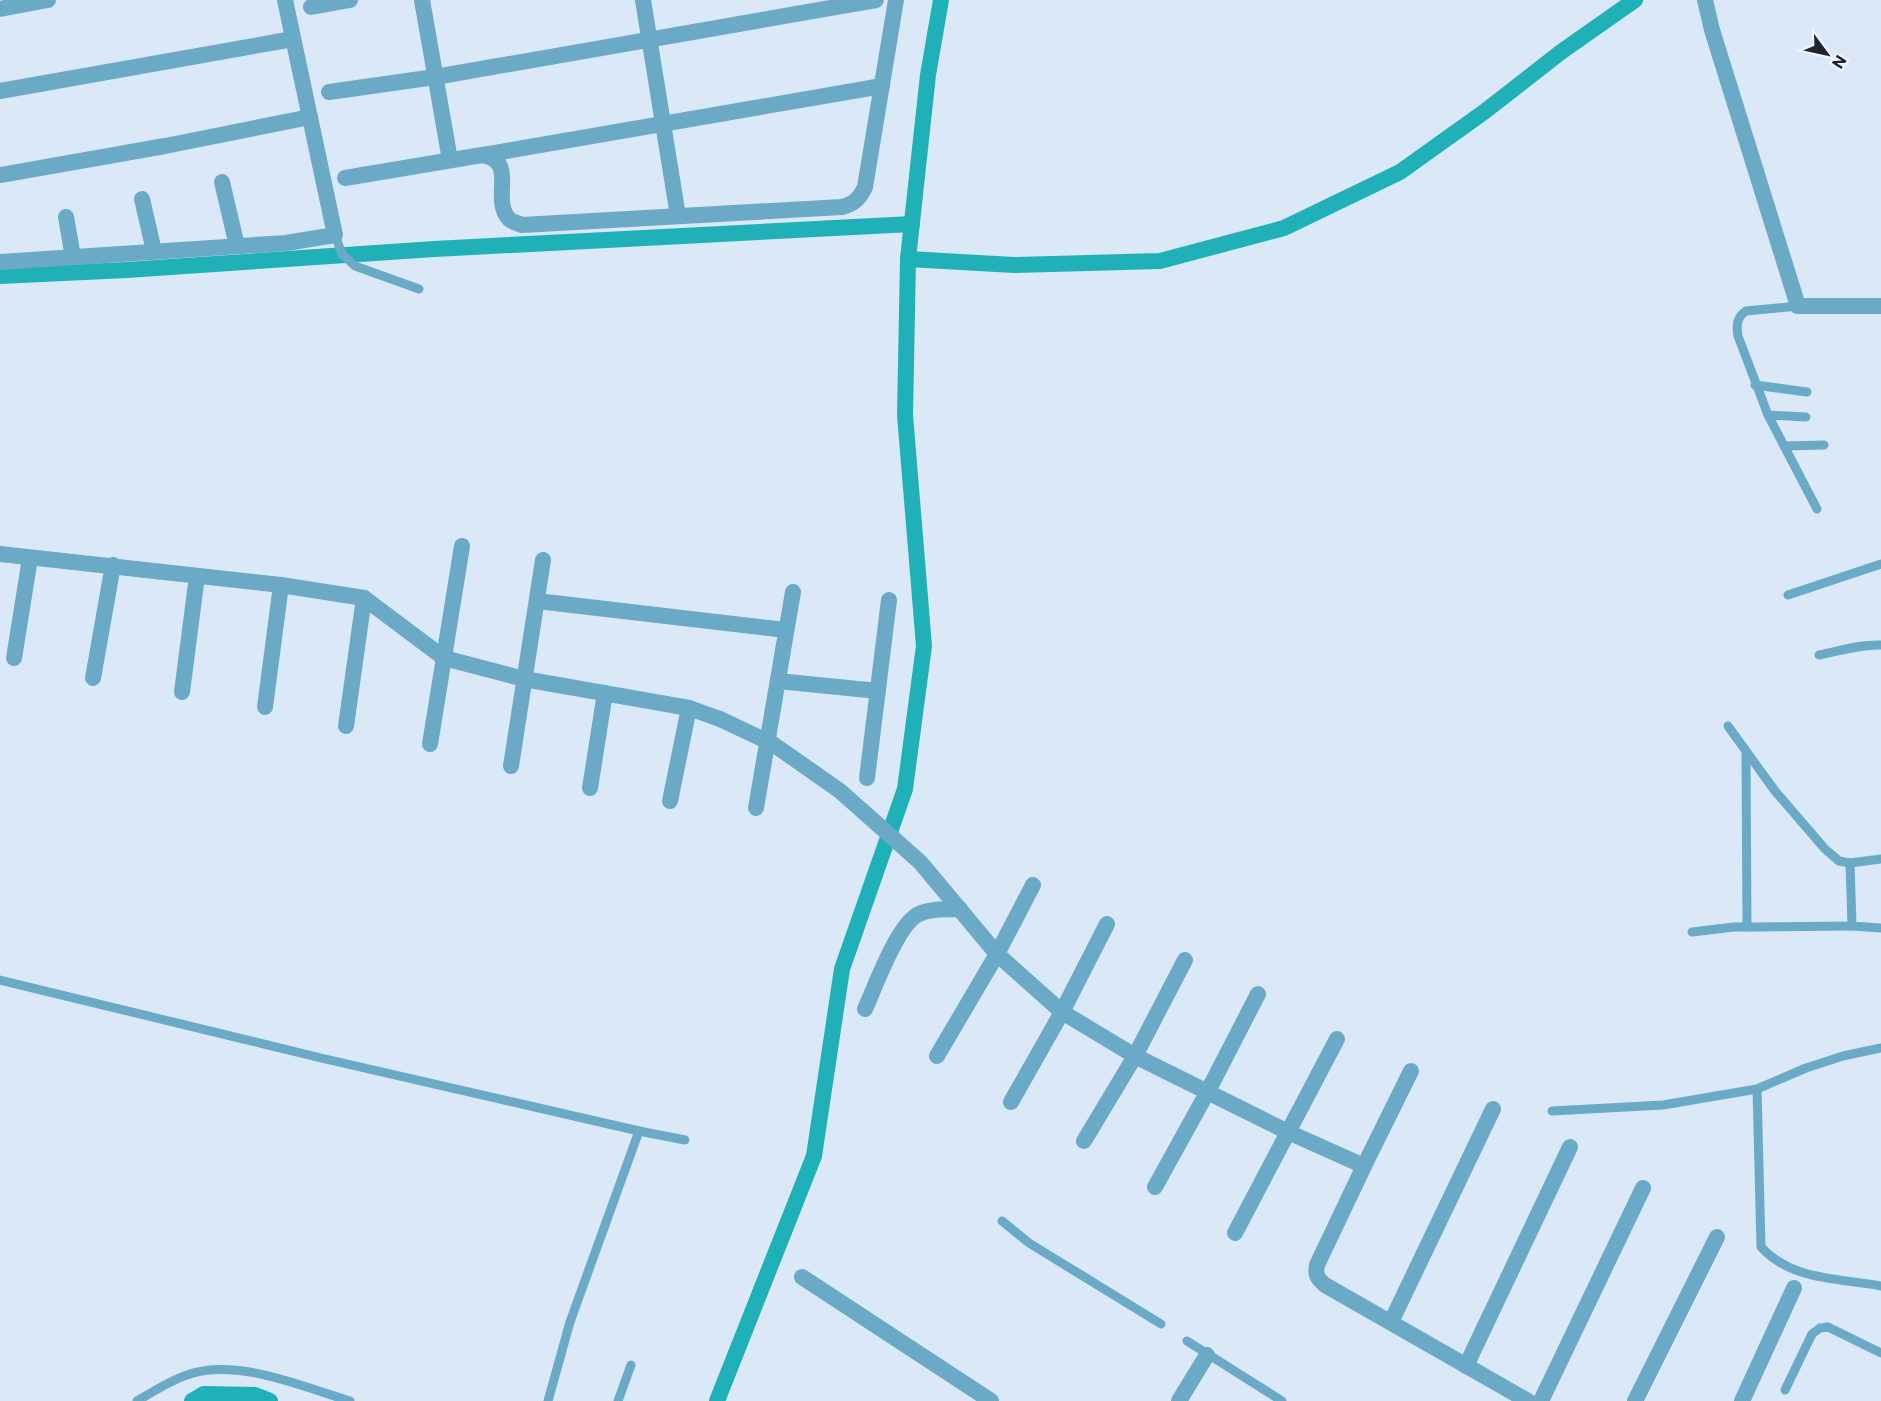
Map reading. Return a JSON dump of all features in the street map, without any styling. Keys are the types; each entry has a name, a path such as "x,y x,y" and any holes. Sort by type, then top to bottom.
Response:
{"street":[{"path":"0,9 48,0"},
{"path":"0,262 286,243 335,235 285,0"},
{"path":"311,7 350,0"},
{"path":"422,0 450,160"},
{"path":"643,0 678,216"},
{"path":"329,92 435,77 876,0"},
{"path":"482,155 498,161 501,170 502,204 510,220 522,225 842,207 851,204 860,197 865,187 896,0"},
{"path":"1705,0 1712,30 1798,306 1881,306"},
{"path":"0,90 293,39"},
{"path":"345,178 882,86"},
{"path":"0,175 165,146 310,117"},
{"path":"222,182 237,246"},
{"path":"142,199 154,251"},
{"path":"66,217 73,257"},
{"path":"429,744 462,546"},
{"path":"0,554 281,585 364,598 444,658 524,679 689,708 720,719 792,757 840,792 920,862 997,954 1062,1012 1135,1056 1288,1132 1364,1166"},
{"path":"14,658 30,558"},
{"path":"511,766 543,560"},
{"path":"93,678 113,565"},
{"path":"182,692 197,576"},
{"path":"265,707 281,585"},
{"path":"756,808 793,592"},
{"path":"346,726 364,598"},
{"path":"867,778 889,600"},
{"path":"537,601 786,630"},
{"path":"778,681 878,691"},
{"path":"590,788 605,693"},
{"path":"670,801 689,708"},
{"path":"937,1056 997,954 1032,885"},
{"path":"865,1009 903,928 916,915 928,910 960,909"},
{"path":"1011,1102 1062,1012 1107,924"},
{"path":"1084,1141 1135,1056 1185,960"},
{"path":"1155,1186 1208,1091 1257,994"},
{"path":"1236,1233 1337,1039"},
{"path":"1411,1071 1321,1254 1315,1273 1325,1285 1528,1401"},
{"path":"1391,1322 1493,1109"},
{"path":"1466,1366 1570,1147"},
{"path":"1541,1401 1643,1188"},
{"path":"1635,1401 1717,1237"},
{"path":"802,1277 992,1401"},
{"path":"1742,1401 1794,1288"},
{"path":"1179,1401 1208,1355"}],"lane":[{"path":"335,235 342,254 355,266 419,289"},
{"path":"1798,306 1746,311 1741,315 1737,327 1755,385 1768,415 1817,509"},
{"path":"1755,385 1807,392"},
{"path":"1768,415 1806,417"},
{"path":"1784,446 1824,445"},
{"path":"1788,596 1881,564"},
{"path":"1819,656 1859,646 1881,645"},
{"path":"1728,726 1775,791 1825,849 1839,861 1850,863 1881,860"},
{"path":"1746,752 1747,927"},
{"path":"1850,863 1852,926"},
{"path":"1692,932 1734,927 1852,926 1881,928"},
{"path":"0,980 309,1055 685,1140"},
{"path":"1552,1112 1663,1105 1757,1089 1806,1068 1843,1056 1881,1048"},
{"path":"1757,1089 1761,1247 1779,1263 1795,1271 1834,1280 1881,1286"},
{"path":"548,1401 570,1322 639,1131"},
{"path":"1002,1221 1029,1243 1161,1324"},
{"path":"1785,1390 1803,1349 1812,1334 1820,1328 1828,1327 1881,1353"},
{"path":"1187,1341 1282,1401"},
{"path":"618,1401 631,1365"},
{"path":"137,1401 160,1387 187,1375 208,1370 231,1369 261,1374 350,1401"}],"waterway":[{"path":"717,1401 814,1156 842,969 905,789 924,646 905,415 908,259 928,75 941,0"},
{"path":"908,259 1014,265 1160,261 1284,228 1400,172 1635,0"},
{"path":"0,276 127,270 434,249 912,224"},
{"path":"192,1401 204,1394 255,1395 270,1401"}]}
